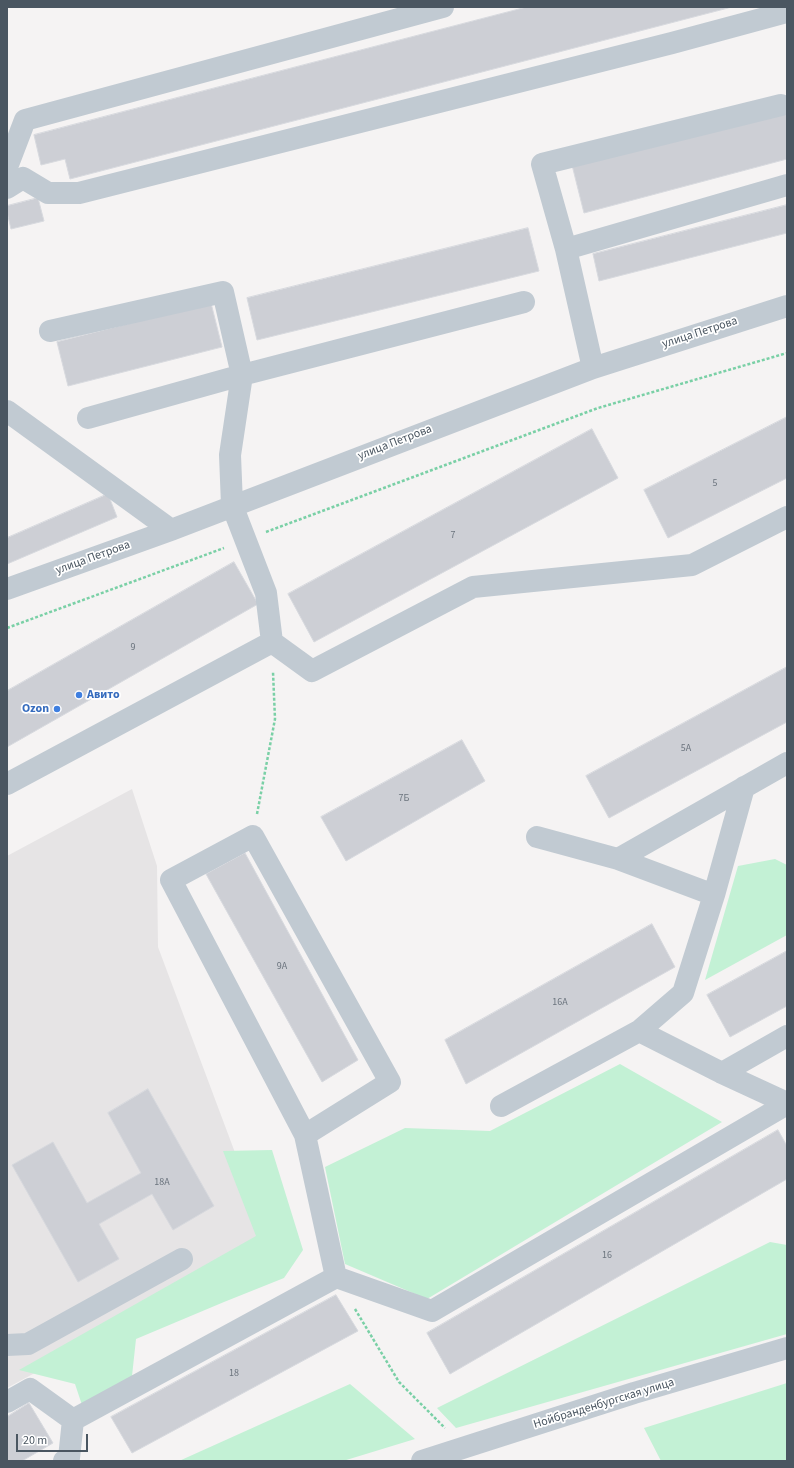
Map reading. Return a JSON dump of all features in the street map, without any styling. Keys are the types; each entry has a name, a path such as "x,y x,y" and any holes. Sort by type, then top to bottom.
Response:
{"street":[{"path":"7,167 25,120 444,7"},
{"path":"7,188 23,178 48,193 78,193 672,43 761,13 787,12"},
{"path":"593,368 566,249 542,164 781,105"},
{"path":"566,249 787,185"},
{"path":"50,331 223,292 242,375 230,455 232,505 266,593 272,642 312,672 473,587 692,565 787,517"},
{"path":"88,418 242,375 524,302"},
{"name":"улица Петрова","path":"7,589 171,530 232,505 593,368 787,306"},
{"path":"7,411 171,530"},
{"path":"7,784 272,642"},
{"path":"618,859 787,763"},
{"path":"501,1106 639,1031 683,993 714,895 744,787"},
{"path":"305,1135 390,1082 253,836 171,880 305,1135 336,1277"},
{"path":"537,837 618,859 714,895"},
{"path":"639,1031 787,1104"},
{"path":"722,1073 787,1036"},
{"path":"73,1420 336,1277 432,1311 787,1104"},
{"path":"7,1345 28,1344 182,1259"},
{"name":"Нойбранденбургская улица","path":"422,1461 634,1393 787,1348"},
{"path":"7,1402 30,1388 73,1420"},
{"path":"64,1461 69,1458 73,1420"}],"path":[{"path":"7,628 598,408 787,353"},
{"path":"253,836 275,719 272,642"},
{"path":"336,1277 398,1382 464,1448"}],"shaded area":[{"path":"132,789 157,866 158,947 270,1246 7,1388 7,856"}],"green space":[{"path":"775,859 787,865 787,935 705,980 738,866"},
{"path":"620,1064 722,1122 427,1299 345,1264 325,1167 405,1128 490,1131"},
{"path":"272,1150 303,1250 284,1278 136,1339 132,1376 82,1405 75,1384 19,1370 256,1236 223,1151"},
{"path":"770,1242 787,1245 787,1334 456,1428 437,1408"},
{"path":"787,1383 787,1461 661,1461 644,1428"},
{"path":"350,1384 415,1439 343,1461 179,1461"}],"building":[{"path":"527,7 732,7 70,179 65,159 41,165 34,135"},
{"path":"787,108 787,159 584,213 572,165"},
{"path":"38,198 44,221 11,229 7,206"},
{"path":"787,205 787,233 599,281 593,254"},
{"path":"528,228 539,271 257,340 247,298"},
{"path":"211,303 222,347 68,386 57,342"},
{"path":"787,417 787,478 668,538 644,490"},
{"path":"592,429 618,478 314,642 288,594"},
{"path":"108,494 117,517 7,564 7,538"},
{"path":"234,562 258,604 7,747 7,691"},
{"path":"787,667 787,722 609,818 586,776"},
{"path":"462,740 485,781 346,861 321,817"},
{"path":"245,853 358,1060 322,1082 206,874"},
{"path":"652,924 675,967 466,1084 445,1040"},
{"path":"787,951 787,1006 730,1037 707,995"},
{"path":"148,1089 214,1206 173,1230 152,1194 99,1224 119,1259 78,1282 12,1165 53,1142 87,1203 141,1173 108,1113"},
{"path":"778,1130 787,1146 787,1179 450,1374 427,1333"},
{"path":"336,1295 358,1331 132,1453 111,1417"},
{"path":"29,1403 53,1443 22,1461 7,1461 7,1417"}],"place":[{"name":"Авито","path":"79,695"},
{"name":"Ozon","path":"57,709"}]}
